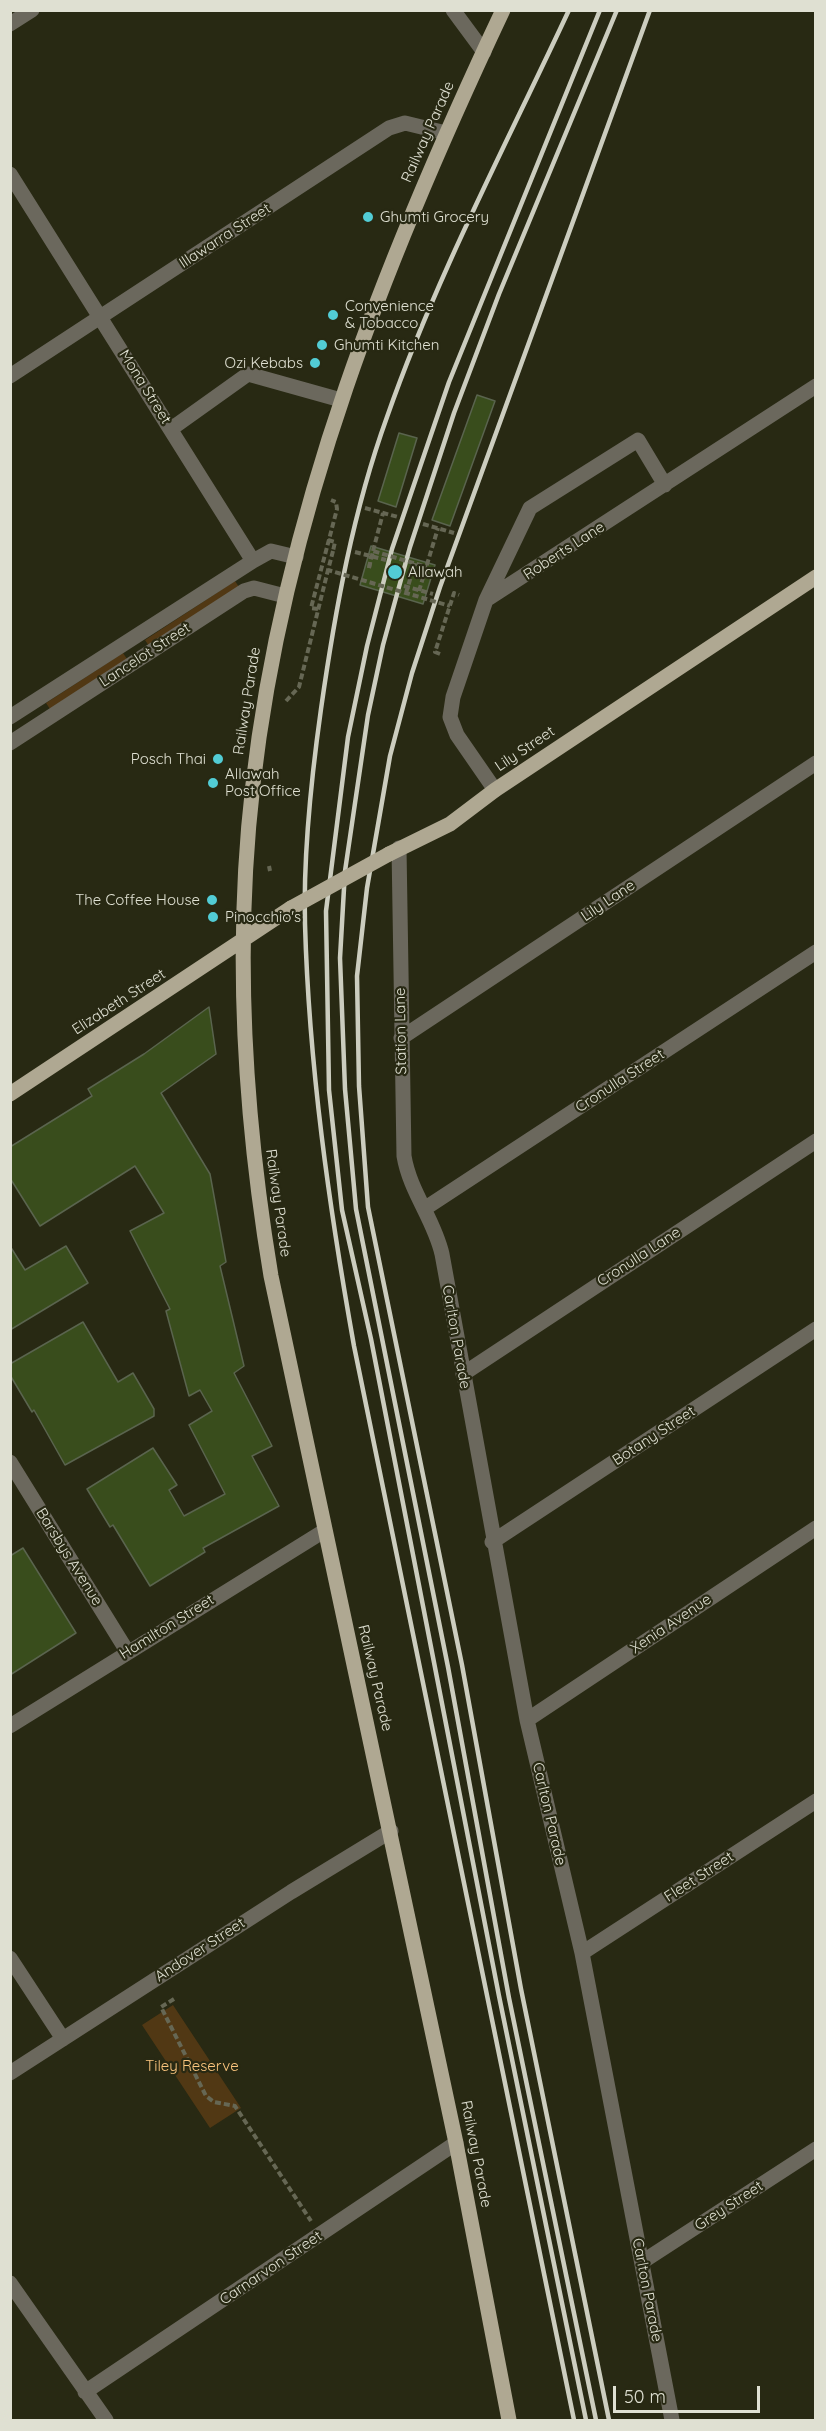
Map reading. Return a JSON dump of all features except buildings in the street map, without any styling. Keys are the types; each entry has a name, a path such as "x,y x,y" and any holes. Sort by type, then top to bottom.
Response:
{"main road":[{"name":"Railway Parade","path":"503,10 446,133 367,324 341,400 285,596 263,712 253,784 246,860 245,937 246,1071 255,1173 271,1276 456,2143 509,2421"},
{"name":"Lily Street","path":"245,937 291,908 394,851 450,824 495,790 816,577"},
{"name":"Elizabeth Street","path":"10,1094 211,963 245,937"}],"street":[{"path":"10,24 32,10"},
{"path":"453,10 483,52"},
{"name":"Illawarra Street","path":"10,376 389,128 405,123 446,133"},
{"name":"Mona Street","path":"10,174 253,561"},
{"path":"171,429 248,374 341,400"},
{"name":"Roberts Lane","path":"486,600 816,386"},
{"path":"495,790 457,735 450,717 453,697 486,600 530,508 638,440 665,485"},
{"path":"285,596 254,588 249,574 253,561 271,551 296,557"},
{"name":"Lancelot Street","path":"10,717 253,561"},
{"name":"Lancelot Street","path":"10,743 238,594 254,588"},
{"name":"Lily Lane","path":"401,1038 816,763"},
{"name":"Station Lane","path":"394,851 404,1156 407,1175 424,1209"},
{"name":"Cronulla Street","path":"424,1209 816,951"},
{"name":"Cronulla Lane","path":"463,1374 816,1141"},
{"name":"Carlton Parade","path":"424,1209 438,1239 492,1542 527,1720 582,1953 672,2421"},
{"name":"Botany Street","path":"492,1542 816,1329"},
{"name":"Barsbys Avenue","path":"10,1462 127,1651"},
{"name":"Hamilton Street","path":"10,1726 127,1651 324,1531"},
{"name":"Xenia Avenue","path":"527,1720 813,1535"},
{"name":"Fleet Street","path":"582,1953 816,1801"},
{"name":"Andover Street","path":"10,2073 391,1831"},
{"path":"10,1958 63,2038"},
{"name":"Carnarvon Street","path":"85,2392 456,2143"},
{"name":"Grey Street","path":"642,2262 816,2149"},
{"path":"10,2283 106,2421"}],"path":[{"path":"318,609 312,608 337,509 336,501 331,500"},
{"path":"365,508 398,517"},
{"path":"371,556 369,568 383,513"},
{"path":"423,524 454,533"},
{"path":"419,591 438,528"},
{"path":"286,701 299,687 335,542 328,540"},
{"path":"373,551 427,567"},
{"path":"355,552 386,560"},
{"path":"406,593 415,563"},
{"path":"328,570 450,606"},
{"path":"404,586 433,594"},
{"path":"440,654 435,652 454,593 459,594"},
{"path":"174,1999 161,2007 206,2096 214,2102 235,2106 320,2234"}],"green space":[{"path":"235,581 239,587 149,646 145,640"},
{"path":"123,653 127,659 50,709 46,703"},
{"name":"Tiley Reserve","path":"173,2005 241,2108 210,2128 142,2025"}],"railway":[{"path":"569,10 427,313 387,417 364,488 339,598 317,736 307,843 305,924 311,1030 322,1136 336,1241 354,1346 574,2420"},
{"path":"586,2420 499,1996 371,1339 342,1210 329,1090 326,911 348,737 367,646 392,549 449,382 600,10"},
{"path":"596,2420 509,1998 448,1667 356,1209 345,1089 340,958 345,871 368,715 383,645 410,547 454,413 499,294 617,10"},
{"path":"609,2420 521,1989 462,1665 368,1207 359,1086 357,976 367,888 390,756 412,673 440,587 650,10"}],"place":[{"name":"Ghumti Grocery","path":"368,217"},
{"name":"Convenience & Tobacco","path":"333,315"},
{"name":"Ghumti Kitchen","path":"322,345"},
{"name":"Ozi Kebabs","path":"315,363"},
{"name":"Allawah","path":"395,572"},
{"name":"Posch Thai","path":"218,759"},
{"name":"Allawah Post Office","path":"213,783"},
{"name":"The Coffee House","path":"212,900"},
{"name":"Pinocchio's","path":"213,917"}]}
